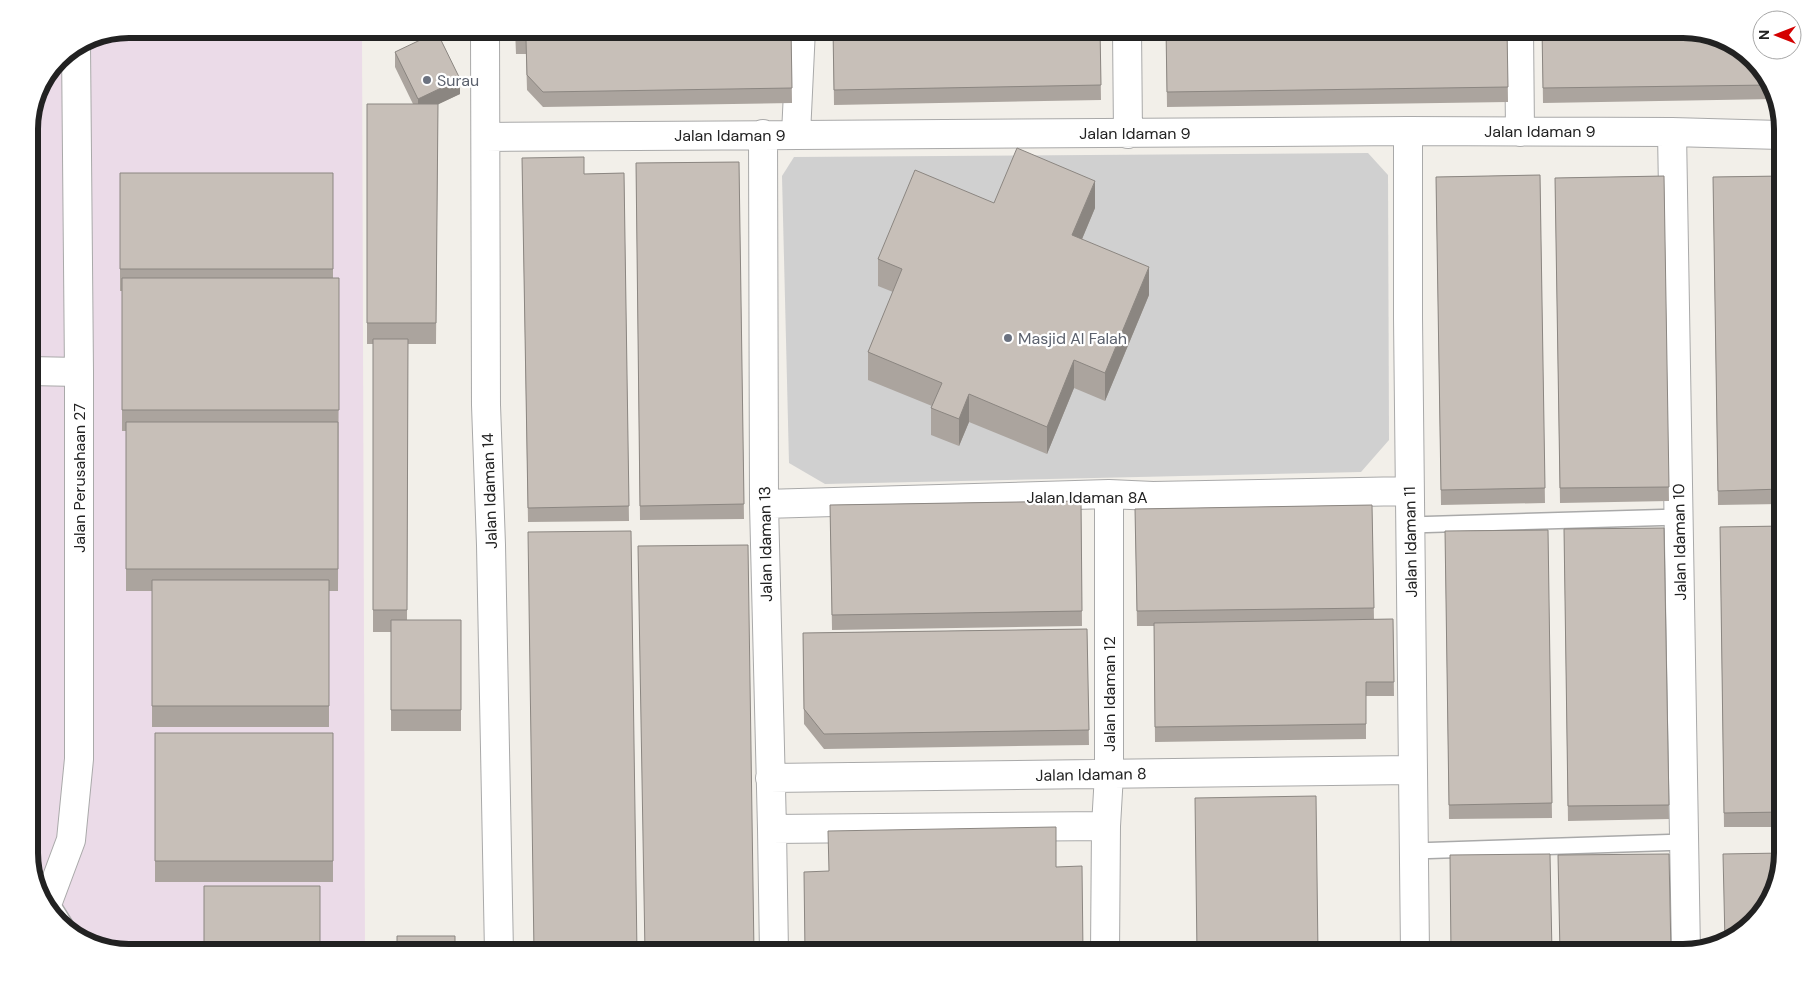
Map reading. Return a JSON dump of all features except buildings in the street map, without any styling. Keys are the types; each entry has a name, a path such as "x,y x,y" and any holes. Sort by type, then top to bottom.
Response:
{"street":[{"name":"Jalan Idaman 14","path":"485,38 486,405 491,545 499,944"},
{"path":"796,134 801,38"},
{"path":"1127,38 1128,134"},
{"path":"1519,38 1520,132"},
{"name":"Jalan Perusahaan 27","path":"48,895 71,840 79,759 79,372 76,54"},
{"name":"Jalan Idaman 9","path":"486,137 1408,131 1672,132 1774,135"},
{"name":"Jalan Idaman 11","path":"1408,131 1415,944"},
{"name":"Jalan Idaman 10","path":"1672,132 1686,944"},
{"name":"Jalan Idaman 13","path":"763,134 764,504 774,944"},
{"path":"38,371 79,372"},
{"name":"Jalan Idaman 8A","path":"764,504 1110,494 1153,496 1410,491"},
{"name":"Jalan Idaman 12","path":"1105,944 1106,826 1109,774 1110,494"},
{"name":"Jalan Idaman 8","path":"770,778 1412,770"},
{"path":"772,829 1106,826"}],"lane":[{"path":"1410,525 1679,517"},
{"path":"1414,851 1684,842"}],"shaded area":[{"path":"362,38 365,944 116,944 99,940 78,929 60,914 42,883 38,860 38,116 42,99 56,73 68,60 93,44 111,39"},
{"path":"1368,153 1388,175 1389,440 1361,472 825,484 789,463 782,176 794,157"}],"place":[{"name":"Surau","path":"427,80"},
{"name":"Masjid Al Falah","path":"1008,338"}]}
